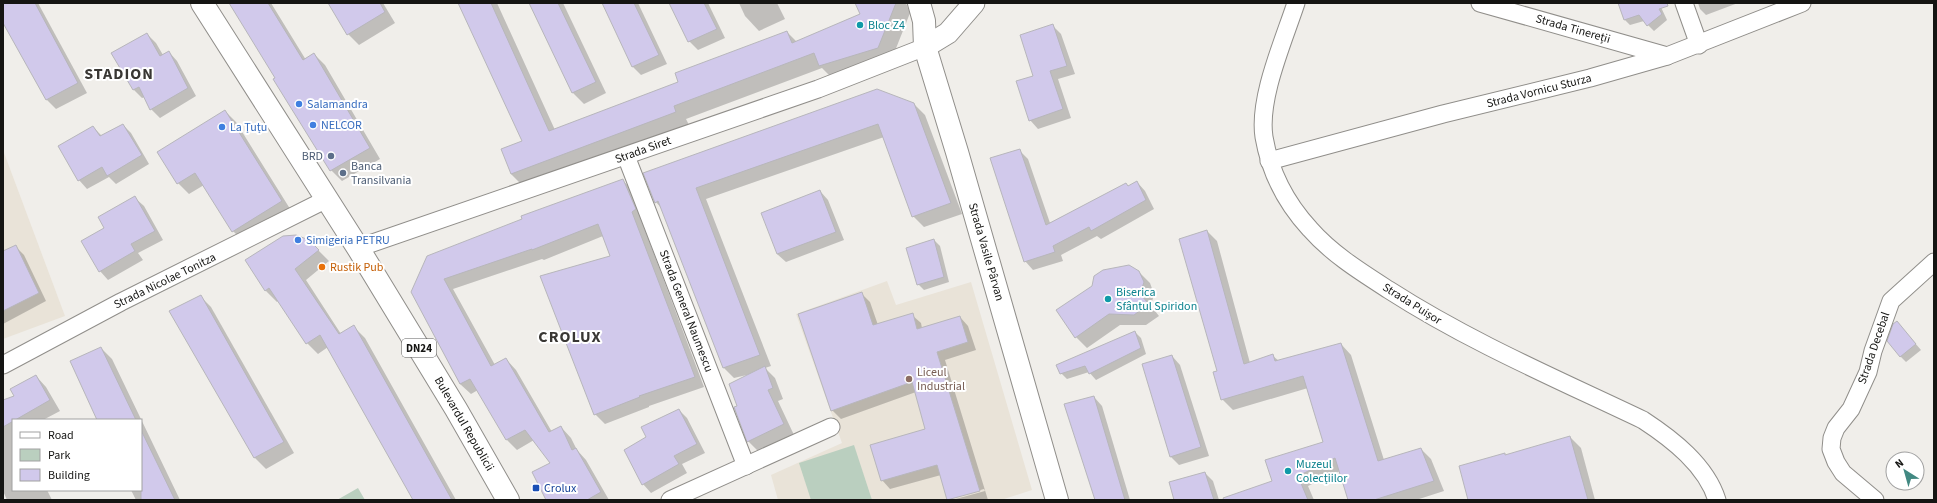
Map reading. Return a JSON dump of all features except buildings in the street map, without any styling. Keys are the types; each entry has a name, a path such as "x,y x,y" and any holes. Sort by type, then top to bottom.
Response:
{"main road":[{"name":"Bulevardul Republicii","path":"202,3 358,248 456,409 508,500"},
{"name":"Strada Vasile Pârvan","path":"919,3 924,21 926,47 960,159 1057,500"}],"street":[{"path":"926,47 948,33 974,3"},
{"name":"Strada Puișor","path":"1296,3 1266,97 1263,118 1264,136 1269,161 1276,182 1290,204 1310,229 1332,251 1364,274 1442,323 1512,360 1642,420 1662,433 1684,452 1710,482 1717,500"},
{"name":"Strada Tinereții","path":"1480,3 1667,56"},
{"path":"1684,3 1698,45"},
{"name":"Strada Vornicu Sturza","path":"1269,161 1667,56 1802,3"},
{"name":"Strada Siret","path":"358,248 818,89 926,47"},
{"name":"Strada General Naumescu","path":"626,156 746,466"},
{"name":"Strada Nicolae Tonitza","path":"3,365 121,302 327,199"},
{"name":"Strada Decebal","path":"1875,500 1843,473 1830,449 1832,438 1836,428 1852,409 1868,372 1873,350 1891,301 1934,262"},
{"path":"670,500 831,427"}],"shaded area":[{"path":"3,150 65,316 3,339"},
{"name":"Liceul Industrial","path":"887,281 896,305 971,282 1032,490 1001,500 778,500 771,475 842,443 796,314"}],"green space":[{"path":"854,445 872,500 811,500 799,463"},
{"path":"358,488 365,500 337,500"}],"place":[{"name":"Bloc Z4","path":"860,25"},
{"name":"Salamandra","path":"299,104"},
{"name":"NELCOR","path":"313,125"},
{"name":"La Țuțu","path":"222,127"},
{"name":"BRD","path":"331,156"},
{"name":"Banca Transilvania","path":"343,173"},
{"name":"Simigeria PETRU","path":"298,240"},
{"name":"Rustik Pub","path":"322,267"},
{"name":"Biserica Sfântul Spiridon","path":"1108,299"},
{"name":"Liceul Industrial","path":"909,379"},
{"name":"Muzeul Colecțiilor","path":"1288,471"},
{"name":"Crolux","path":"536,488"}],"district":[{"name":"STADION","path":"119,74"},
{"name":"CROLUX","path":"570,337"}]}
